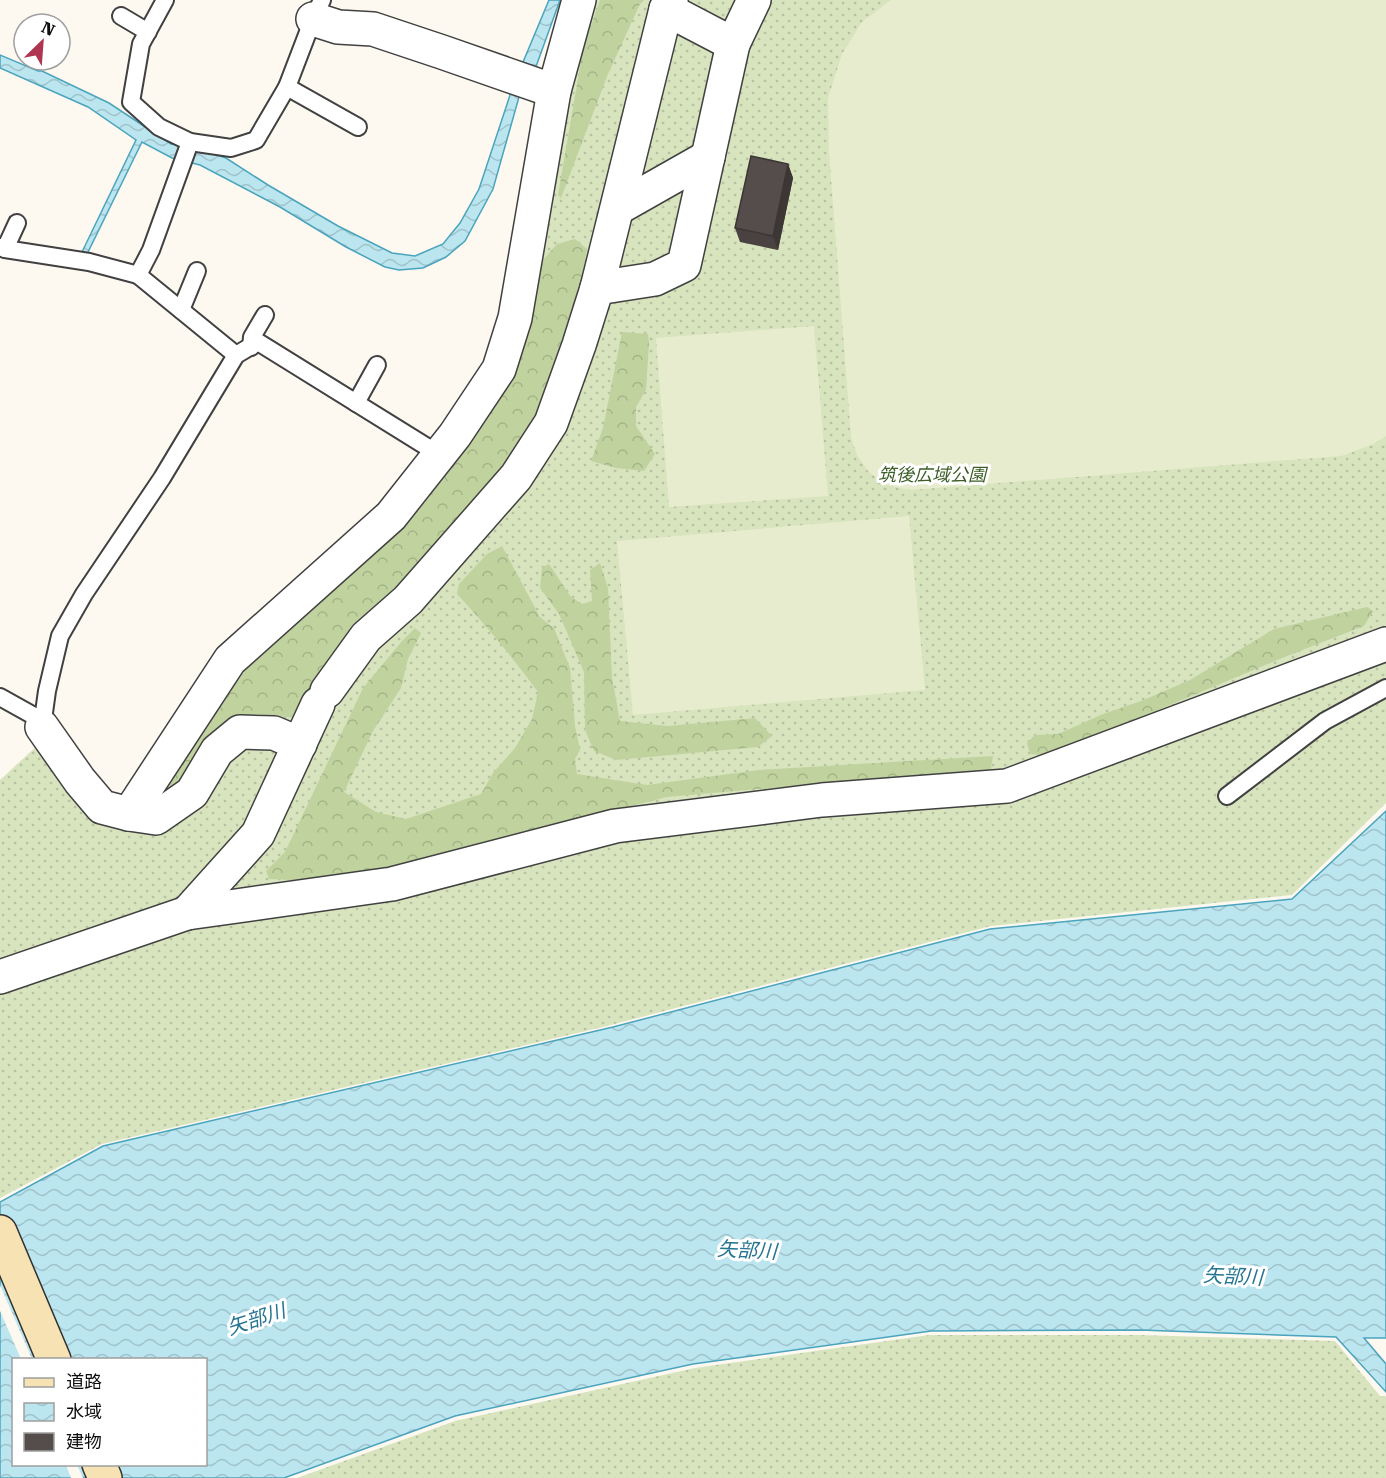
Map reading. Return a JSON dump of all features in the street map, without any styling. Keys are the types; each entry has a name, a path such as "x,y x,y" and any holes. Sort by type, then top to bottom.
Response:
{"main road":[{"path":"0,1232 54,1358"}],"street":[{"path":"129,814 230,660 391,516 455,435 499,369 515,318 554,91 579,0"},
{"path":"597,288 654,279 684,265 733,44 754,0"},
{"path":"187,913 258,834 323,698 366,637 408,600 516,477 550,423 597,288 669,5 733,44"},
{"path":"317,10 338,27 373,29 554,91"},
{"path":"618,207 708,157"},
{"path":"0,977 187,913 392,884 615,826 822,800 1007,786 1386,644"},
{"path":"43,724 80,781 102,807 156,818 192,793 217,751 240,732 274,733 300,744"}],"lane":[{"path":"165,0 141,44 131,102 159,127 190,142 231,148 256,140 286,87 317,10"},
{"path":"122,16 148,32"},
{"path":"286,87 358,127"},
{"path":"138,274 151,250 190,142"},
{"path":"17,223 2,248 89,262 138,274 181,310 244,351"},
{"path":"181,310 197,271"},
{"path":"0,697 43,724 47,691 60,636 84,594 162,478 265,315"},
{"path":"244,351 258,342 440,455"},
{"path":"356,403 377,365"},
{"path":"1227,796 1325,721 1386,688"}],"green space":[{"name":"筑後広域公園","path":"570,0 1386,0 1386,803 1292,895 991,926 603,1027 102,1144 0,1198 0,780 39,744 122,803 383,511 480,375 494,344"},
{"path":"600,0 644,0 640,4 608,74 561,198 558,195 583,49"},
{"path":"891,0 1386,0 1386,436 1374,444 1341,456 910,490 887,485 868,471 857,455 851,437 829,152 828,98 842,54 862,22"},
{"path":"575,239 587,249 575,313 555,387 493,483 357,628 296,718 256,714 215,731 178,789 167,794 161,787 221,702 260,652 367,561 457,461 497,393 530,325 543,260 557,244"},
{"path":"814,326 828,496 669,507 656,338"},
{"path":"622,332 648,334 646,390 636,407 636,426 655,454 644,471 616,468 591,461 603,428"},
{"path":"909,516 925,690 633,715 617,541"},
{"path":"502,546 540,617 554,628 570,668 575,726 580,750 575,759 577,774 647,785 759,770 993,756 991,769 667,797 334,882 269,879 266,871 285,852 363,688 415,628 421,633 408,659 401,688 373,731 344,792 376,812 406,819 481,794 493,773 515,748 532,719 538,692 457,594 459,584 487,554"},
{"path":"600,563 608,588 612,678 620,721 668,726 755,718 772,736 758,747 616,760 594,751 585,730 584,672 559,614 540,588 542,567 549,564 571,597 582,604 592,601 590,570"},
{"path":"1367,607 1373,611 1364,626 1048,756 1030,754 1027,743 1035,735 1058,734 1190,680 1274,629"},
{"path":"929,1335 1140,1335 1335,1341 1380,1396 1386,1396 1386,1478 297,1478 455,1421 695,1368"}],"water":[{"path":"549,0 560,0 533,75 519,97 493,189 465,241 446,257 423,268 399,270 385,267 346,247 280,207 200,165 172,158 142,142 87,254 82,252 136,140 88,107 0,68 0,55 12,60 12,72 44,72 109,103 171,144 195,148 226,158 338,226 392,253 415,256 443,244 460,223 479,189 513,86"},
{"name":"矢部川","path":"1386,811 1386,1338 1364,1338 1386,1364 1386,1392 1336,1337 1140,1330 931,1331 693,1364 455,1416 284,1478 0,1478 0,1202 103,1146 613,1027 990,929 1292,899"}],"pier":[{"path":"0,1285 32,1358 21,1358 0,1311"},
{"path":"66,1466 77,1466 83,1478 71,1478"}],"building":[{"path":"751,156 788,164 773,236 735,228"}]}
